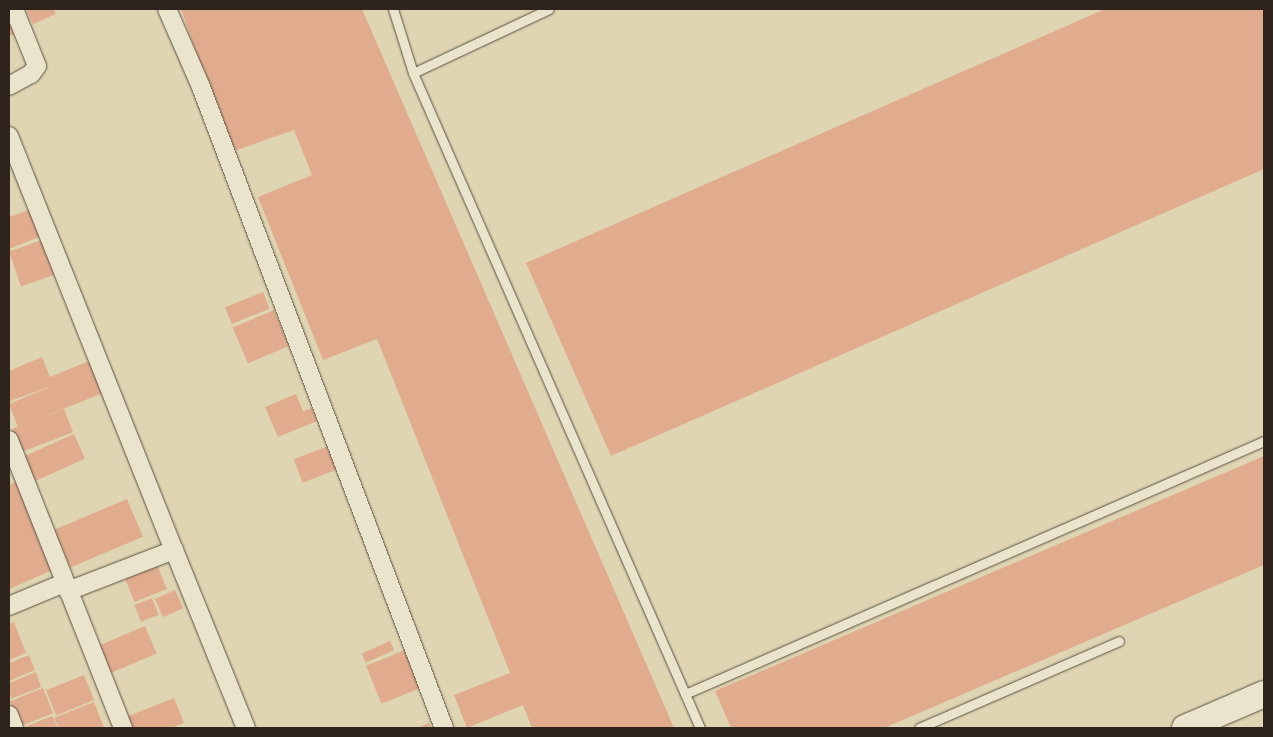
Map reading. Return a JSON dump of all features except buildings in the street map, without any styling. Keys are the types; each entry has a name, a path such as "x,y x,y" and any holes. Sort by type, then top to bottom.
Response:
{"main road":[{"path":"1185,728 1264,694"}],"street":[{"path":"9,86 31,74 37,66 14,9"},
{"path":"167,9 201,87 444,728"},
{"path":"9,136 246,728"},
{"path":"9,440 14,471 66,587 123,728"},
{"path":"9,606 174,550"},
{"path":"9,715 14,728"}],"lane":[{"path":"393,9 413,73 700,728"},
{"path":"413,73 549,9"},
{"path":"685,694 1264,441"},
{"path":"919,728 1118,641"}]}
